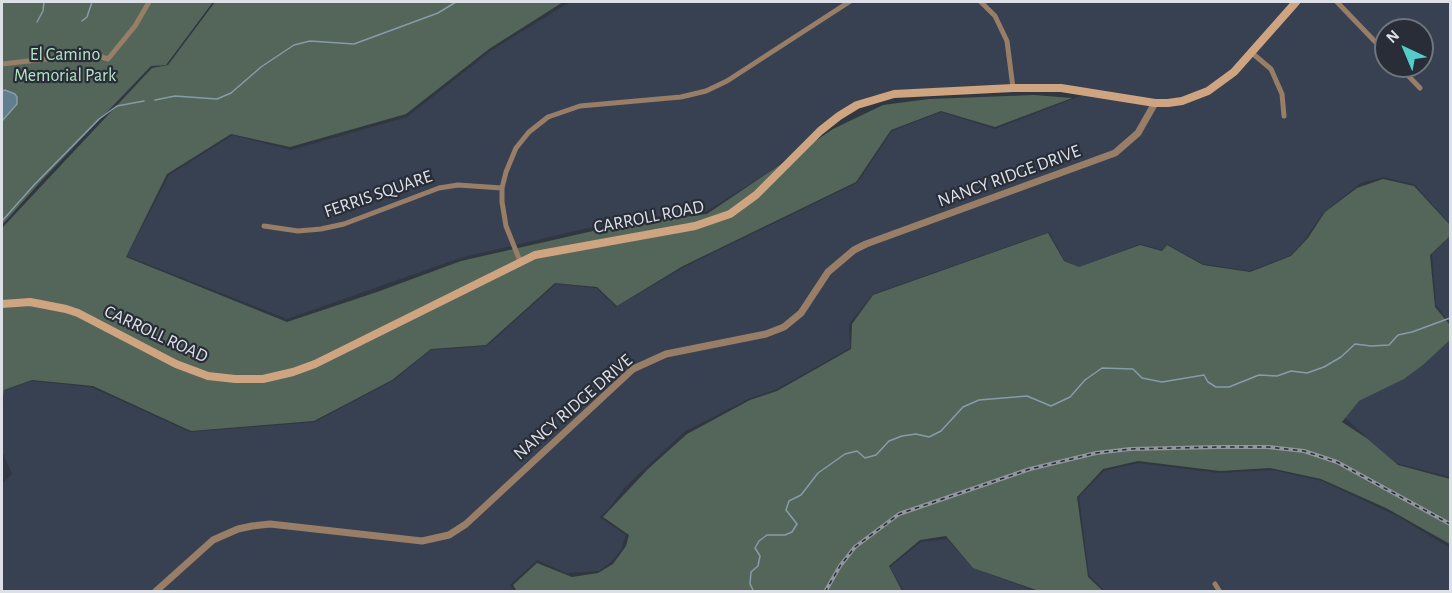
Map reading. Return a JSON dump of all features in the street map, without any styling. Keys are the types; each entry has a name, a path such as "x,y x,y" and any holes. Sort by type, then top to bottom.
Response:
{"main road":[{"name":"CARROLL ROAD","path":"3,304 30,302 78,313 176,364 208,376 263,379 293,372 315,364 520,261 549,251 695,226 730,214 756,195 820,131 857,105 894,94 1013,88 1061,88 1155,103 1182,101 1208,91 1234,72 1296,2"}],"street":[{"path":"2,64 92,54 108,59 135,26 149,2"},
{"path":"520,261 506,226 502,188 516,148 529,132 548,117 580,106 665,99 706,91 727,81 849,2"},
{"path":"981,2 995,16 1007,41 1013,88"},
{"path":"1337,2 1374,41"},
{"path":"1252,52 1271,69 1282,94 1284,116"},
{"path":"1410,78 1420,88"},
{"name":"NANCY RIDGE DRIVE","path":"155,591 213,540 252,525 270,524 422,540 449,535 466,524 633,369 666,354 766,334 784,327 801,313 828,272 854,250 1115,153 1138,133 1155,103"},
{"name":"FERRIS SQUARE","path":"264,226 298,231 321,229 344,224 439,188 458,185 502,188"},
{"path":"1215,584 1220,591"}],"shaded area":[{"path":"570,2 1450,2 1450,224 1415,185 1384,177 1361,183 1324,212 1291,255 1250,271 1203,264 1167,244 1162,250 1140,244 1079,267 1064,260 1049,232 873,294 849,324 850,348 777,389 748,399 684,432 625,487 607,511 599,517 626,535 621,550 599,571 566,573 537,560 510,585 515,592 2,591 2,484 12,474 2,451 4,391 31,381 91,387 190,432 315,422 394,380 431,350 487,346 556,284 596,288 616,307 686,266 857,183 892,131 941,112 995,129 1096,90 949,88 872,96 763,176 705,212 622,220 460,258 287,319 127,256 169,175 233,135 291,150 407,117 492,50"},
{"path":"2,91 15,94 17,104 2,121"},
{"path":"1450,236 1450,323 1436,305 1432,254"},
{"path":"1450,340 1450,477 1396,463 1345,418 1359,401 1404,379"},
{"path":"1138,463 1219,473 1272,470 1322,481 1397,516 1450,548 1450,591 1105,591 1089,575 1079,497 1104,471"},
{"path":"947,539 973,568 1035,591 904,591 890,567 921,542"}],"green space":[{"name":"El Camino Memorial Park","path":"2,2 213,2 166,65 151,66 2,225"},
{"path":"215,2 563,2 489,49 406,114 290,147 231,134 167,174 126,257 287,322 461,261 615,226 707,214 833,129 883,105 929,99 1034,95 1072,98 995,127 941,111 891,130 856,182 683,266 617,306 597,287 555,283 486,345 431,349 392,380 314,421 191,431 93,386 32,380 4,390 2,406 2,228 152,68 168,65"},
{"path":"1383,179 1414,186 1450,225 1450,236 1430,255 1435,307 1450,325 1450,340 1404,379 1359,401 1342,422 1368,439 1398,465 1450,479 1450,544 1386,508 1321,479 1270,468 1220,471 1138,461 1103,469 1077,497 1088,577 1103,591 1039,591 973,568 946,536 920,540 889,566 902,591 517,592 513,585 537,563 572,577 598,573 613,564 626,546 629,535 603,517 648,469 687,434 750,400 777,391 851,349 852,324 873,295 1048,233 1064,261 1079,267 1140,245 1162,251 1167,245 1203,265 1250,272 1291,256 1308,238 1325,212 1357,188"}],"waterway":[{"path":"37,22 43,11 44,2"},
{"path":"82,21 87,17 92,2"},
{"path":"155,100 175,96 217,99 231,93 261,67 294,45 310,41 354,44 438,13 456,2"},
{"path":"2,221 99,119 117,106 144,101"},
{"path":"754,592 750,584 751,572 758,566 760,556 755,548 759,541 767,535 785,535 792,532 797,524 786,510 789,501 801,495 818,473 845,454 857,451 865,458 876,455 889,441 902,436 916,434 929,437 941,431 963,407 979,400 1027,396 1051,406 1070,397 1085,380 1102,368 1133,369 1142,378 1162,382 1204,375 1208,382 1216,387 1229,387 1259,375 1277,376 1291,371 1307,373 1324,367 1341,357 1355,344 1389,345 1398,335 1450,318"}],"railway":[{"path":"825,592 840,566 855,547 899,514 1030,469 1096,453 1130,449 1268,447 1304,451 1337,462 1450,524"}]}
